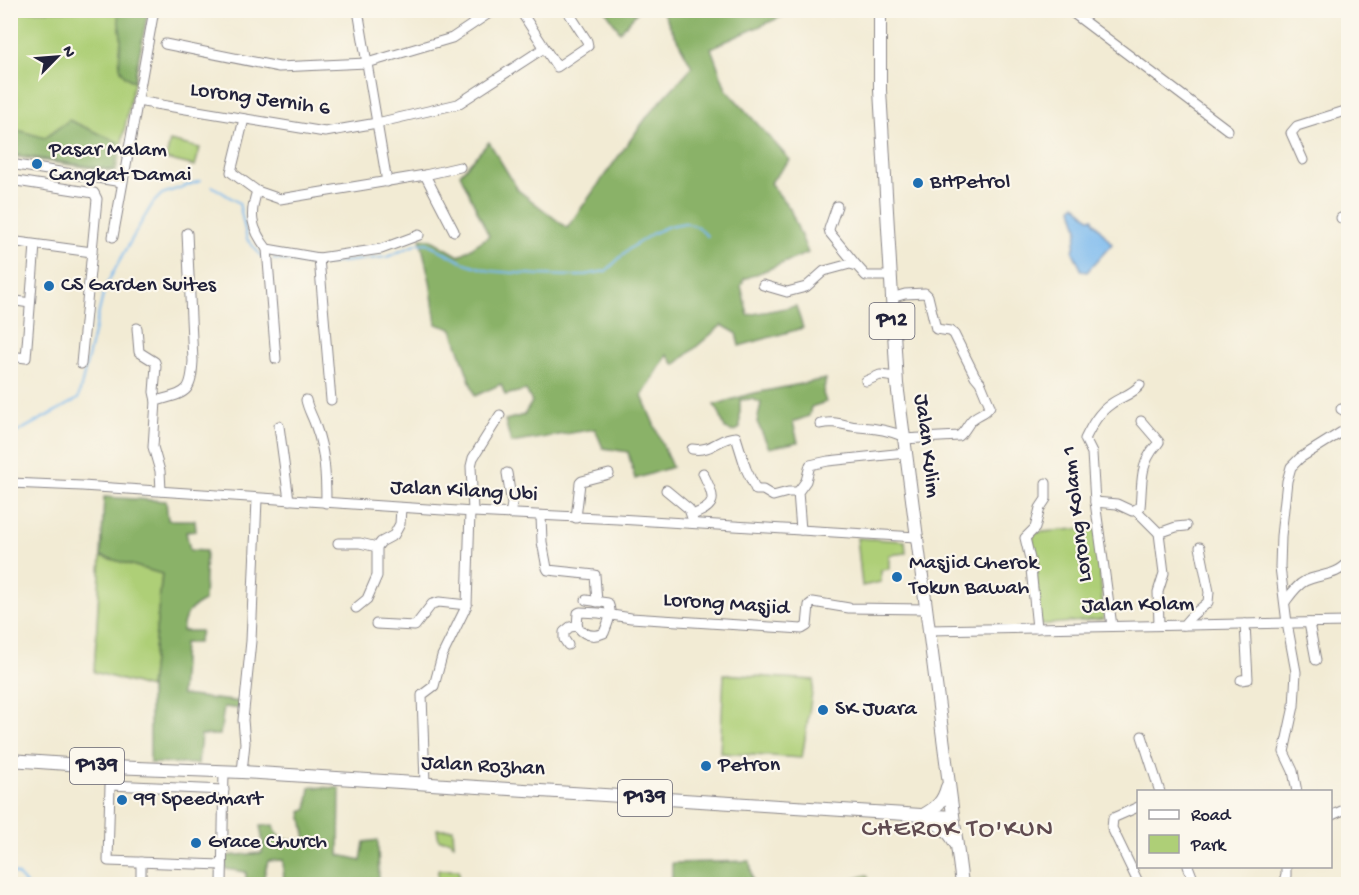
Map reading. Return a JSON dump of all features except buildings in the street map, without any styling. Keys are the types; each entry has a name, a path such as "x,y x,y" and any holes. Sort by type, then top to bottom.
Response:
{"main road":[{"name":"Jalan Kulim","path":"880,10 880,90 896,377 902,438 962,885"},
{"name":"Jalan Rozhan","path":"10,760 242,772 953,817"},
{"path":"923,815 936,808 944,800 948,783"},
{"path":"923,815 942,826 957,847"}],"street":[{"path":"113,237 154,10"},
{"path":"358,10 387,182"},
{"path":"165,44 279,67 367,63 452,38 494,10"},
{"path":"520,10 557,67 588,46 587,40 567,10"},
{"path":"1069,10 1228,130"},
{"name":"Lorong Jernih 6","path":"137,101 325,132 377,123 458,104 544,48"},
{"path":"1303,160 1291,133 1293,129 1348,110"},
{"path":"244,119 231,172 257,190 280,199 387,182 460,167"},
{"path":"10,164 122,182"},
{"path":"425,175 454,231"},
{"path":"10,180 94,193 98,199 81,364"},
{"path":"257,190 252,219 254,229 267,249 276,359"},
{"path":"837,206 829,229 830,233 866,276 890,276"},
{"path":"156,401 183,392 190,387 192,380 187,233"},
{"path":"267,249 320,258 381,249 419,235"},
{"path":"10,241 92,252"},
{"path":"10,356 26,358 35,245"},
{"path":"320,258 331,400"},
{"path":"763,285 787,292 806,286 824,271 850,264 857,266"},
{"path":"820,424 836,422 874,428 902,438 959,436 966,431 972,419 987,411 990,406 954,334 950,331 936,329 928,296 925,293 905,294 891,298"},
{"path":"10,300 30,303"},
{"path":"137,328 139,352 155,362 156,401 153,447 160,471 161,491"},
{"path":"866,381 880,375 896,377"},
{"name":"Lorong Kolam 1","path":"1112,626 1095,502 1092,453 1085,439 1098,416 1111,404 1140,385"},
{"path":"306,400 308,411 317,429 325,464 326,503"},
{"path":"425,784 422,695 434,686 442,656 467,604 472,512 471,466 473,458 500,415"},
{"path":"1136,510 1140,507 1140,489 1149,454 1159,442 1141,421"},
{"path":"279,426 290,500"},
{"path":"1297,790 1293,771 1284,752 1294,706 1296,672 1280,567 1281,536 1291,467 1300,458 1348,428"},
{"path":"692,449 711,448 729,437 736,437 746,469 756,490 763,490 773,496 798,492 804,486 810,465 904,453"},
{"path":"507,473 512,504 510,514"},
{"path":"576,518 580,483 609,474"},
{"path":"666,490 689,508 693,519 711,506 712,497 703,474"},
{"name":"Jalan Kilang Ubi","path":"10,483 576,518 693,519 801,530 916,537"},
{"path":"1037,628 1030,559 1025,538 1035,528 1040,508 1047,499 1046,483"},
{"path":"798,492 801,530"},
{"path":"242,772 245,743 243,720 251,641 257,499"},
{"path":"1095,502 1109,502 1136,510 1159,532 1164,573 1158,592 1159,625"},
{"path":"356,608 367,599 377,576 377,547 394,535 400,524 401,508"},
{"path":"541,516 542,542 547,568 595,575 597,602"},
{"path":"1159,532 1186,526"},
{"path":"338,543 360,543 377,547"},
{"path":"1185,625 1190,616 1208,602 1209,592 1200,547"},
{"path":"1285,602 1306,580 1319,578 1344,568 1348,562"},
{"path":"577,626 586,634 601,634 604,633 611,615 612,610 608,603 585,600"},
{"path":"376,624 415,626 432,604 439,602 467,604"},
{"name":"Lorong Masjid","path":"611,615 802,629 807,626 809,605 813,602 849,608 926,609"},
{"path":"577,626 580,612 611,615"},
{"name":"Jalan Kolam","path":"929,630 1348,622"},
{"path":"1309,623 1316,660"},
{"path":"1241,680 1248,680 1245,624"},
{"path":"568,645 564,639 565,629 577,626"},
{"path":"1142,736 1159,790"},
{"path":"222,885 224,771"},
{"path":"222,865 108,861 110,785 224,790"},
{"path":"1137,807 1113,818 1112,828 1139,885"},
{"path":"1332,815 1348,808"},
{"path":"141,862 141,885"},
{"path":"1188,868 1195,885"},
{"path":"1282,885 1286,876 1286,868"}],"green space":[{"path":"11,11 148,11 116,172 11,156"},
{"path":"117,11 148,11 134,81 123,74 121,69 119,58 121,36"},
{"path":"606,11 638,11 620,32"},
{"path":"662,11 794,11 711,48 726,89 790,160 770,183 790,209 808,253 744,279 741,286 748,315 796,306 803,328 739,346 736,333 722,325 675,365 667,355 642,396 672,467 635,479 628,452 603,448 595,429 511,443 505,420 524,415 532,402 526,390 505,395 501,384 475,396 452,329 436,324 430,281 420,238 430,239 459,256 489,236 460,174 489,142 518,190 567,228 649,114 692,67"},
{"path":"69,120 118,142 114,170 11,154 11,128 45,138"},
{"path":"170,141 200,148 195,166 166,159"},
{"path":"826,379 823,393 826,402 811,407 809,416 793,422 798,442 769,448 757,422 761,403 752,399 740,400 740,428 734,432 725,429 714,405 750,394"},
{"path":"104,497 166,501 168,520 195,520 196,531 186,532 190,550 206,551 204,601 188,612 183,625 182,631 201,631 198,643 184,643 181,695 241,702 240,709 224,707 220,735 201,735 198,764 150,763 150,688 162,574 101,556"},
{"path":"1096,527 1104,619 1040,625 1032,533"},
{"path":"857,538 905,541 906,553 889,555 889,569 881,570 881,582 862,586"},
{"path":"101,556 162,574 150,688 94,672"},
{"path":"724,674 814,680 802,758 720,753"},
{"path":"310,787 340,788 339,855 361,860 364,842 378,840 379,884 284,884 283,860 268,861 262,884 246,884 246,872 226,869 226,856 262,853 263,842 260,826 274,825 278,835 286,840 306,840 301,812 307,809"},
{"path":"437,829 453,829 454,844 448,840 439,840"},
{"path":"750,861 753,884 672,884 672,863"},
{"path":"438,870 459,870 459,884 438,884"},
{"path":"867,875 871,884 839,884"}],"water":[{"path":"1075,204 1089,218 1093,218 1112,244 1087,272 1082,271 1073,252 1078,229 1072,208"}],"waterway":[{"path":"10,436 78,399 105,287 153,203 162,194 200,181"},
{"path":"212,186 239,203 247,239 262,257"},
{"path":"325,264 387,257 417,244 427,243 462,262 490,271 579,276 606,271 629,249 653,233 669,226 685,223 698,227 707,236"},
{"path":"273,259 315,265"},
{"path":"10,871 18,875 26,884"}],"place":[{"name":"Pasar Malam Cangkat Damai","path":"37,164"},
{"name":"BHPetrol","path":"918,183"},
{"name":"CS Garden Suites","path":"49,286"},
{"name":"Masjid Cherok Tokun Bawah","path":"897,577"},
{"name":"SK Juara","path":"823,710"},
{"name":"Petron","path":"706,766"},
{"name":"99 Speedmart","path":"122,800"},
{"name":"Grace Church","path":"196,843"}],"district":[{"name":"CHEROK TO'KUN","path":"958,830"}]}
